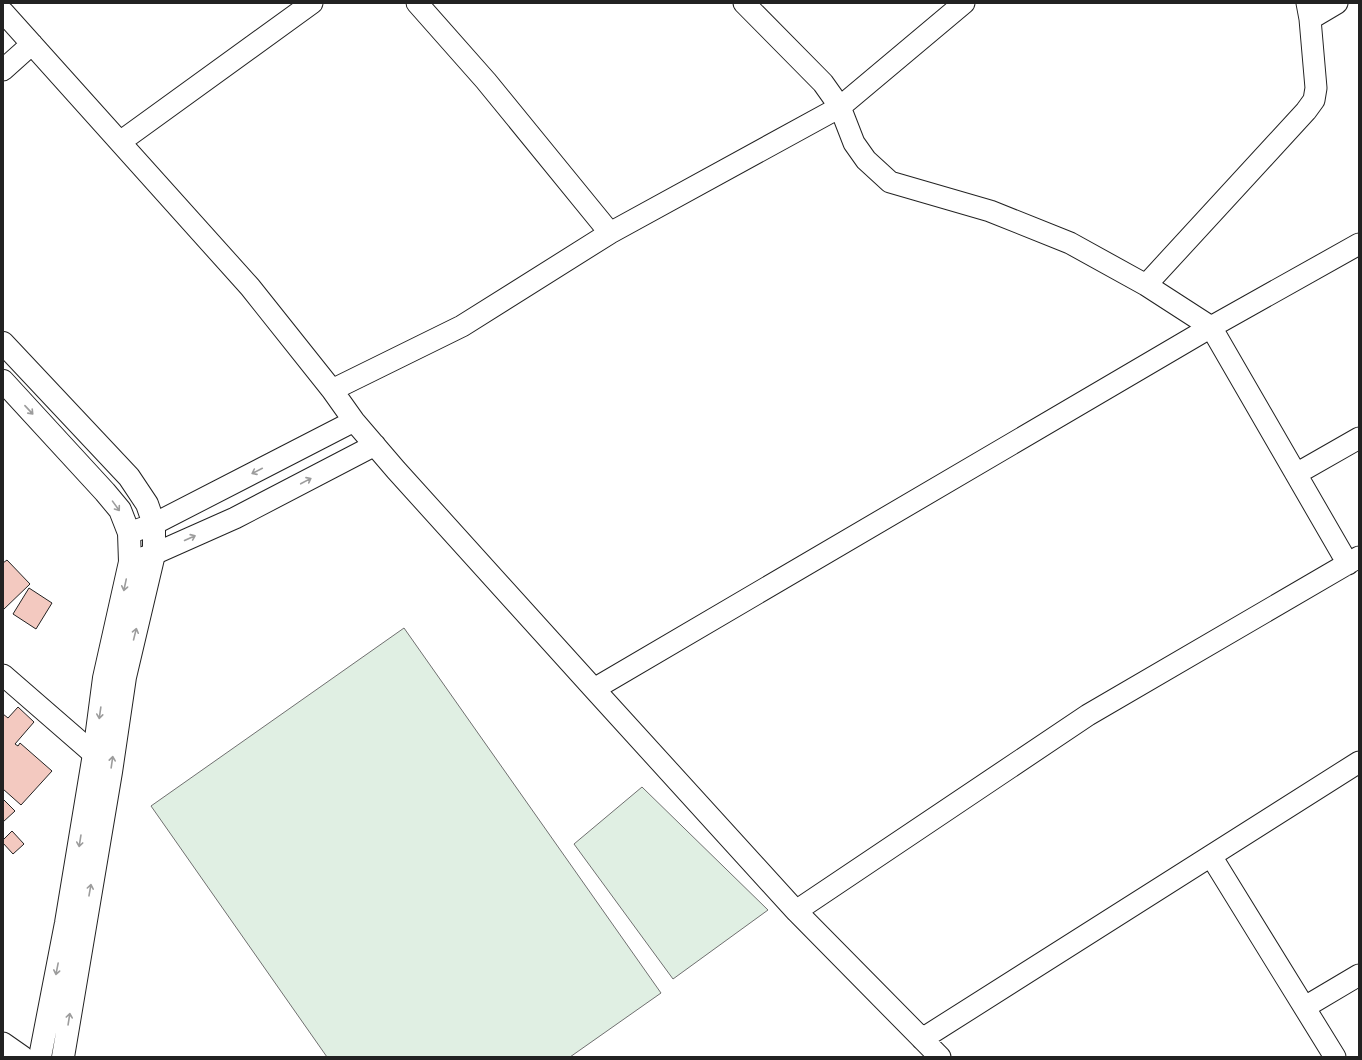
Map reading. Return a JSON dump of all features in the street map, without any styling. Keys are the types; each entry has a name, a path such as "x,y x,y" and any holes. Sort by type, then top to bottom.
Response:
{"street":[{"path":"120,142 312,3"},
{"path":"417,3 486,82 610,233"},
{"path":"744,3 823,83 840,107 854,143 866,160 890,182 990,211 1070,243 1146,285 1211,327 1296,474 1353,561 1088,715 796,911"},
{"path":"332,390 462,326 610,233 840,107 964,3"},
{"path":"1146,285 1306,111 1314,100 1316,88 1309,11 1337,3"},
{"path":"3,12 250,288 332,390 354,421 375,445 796,911 940,1057"},
{"path":"3,70 32,44"},
{"path":"594,689 1211,327 1359,244"},
{"path":"3,343 129,477 147,504 154,524 154,554 125,677 111,772 63,1057"},
{"path":"3,381 106,492 120,510 129,533 130,562 104,678 94,754 66,923 40,1057"},
{"path":"129,533 154,524 354,421"},
{"path":"1296,474 1359,438"},
{"path":"130,562 154,554 235,518 375,445"},
{"path":"3,676 94,754"},
{"path":"922,1039 1359,762"},
{"path":"1211,856 1335,1057"},
{"path":"1305,1007 1359,975"},
{"path":"3,1042 23,1057"}],"green space":[{"path":"404,628 661,993 570,1057 327,1057 151,806"},
{"path":"642,787 768,910 673,979 574,844"}],"building":[{"path":"7,560 30,584 3,610 3,563"},
{"path":"29,588 52,603 36,629 13,614"},
{"path":"18,707 34,722 15,744 18,746 20,743 52,771 21,805 3,789 3,714 8,718"},
{"path":"3,800 15,811 3,822"},
{"path":"12,831 24,844 13,854 3,843 3,840"}]}
